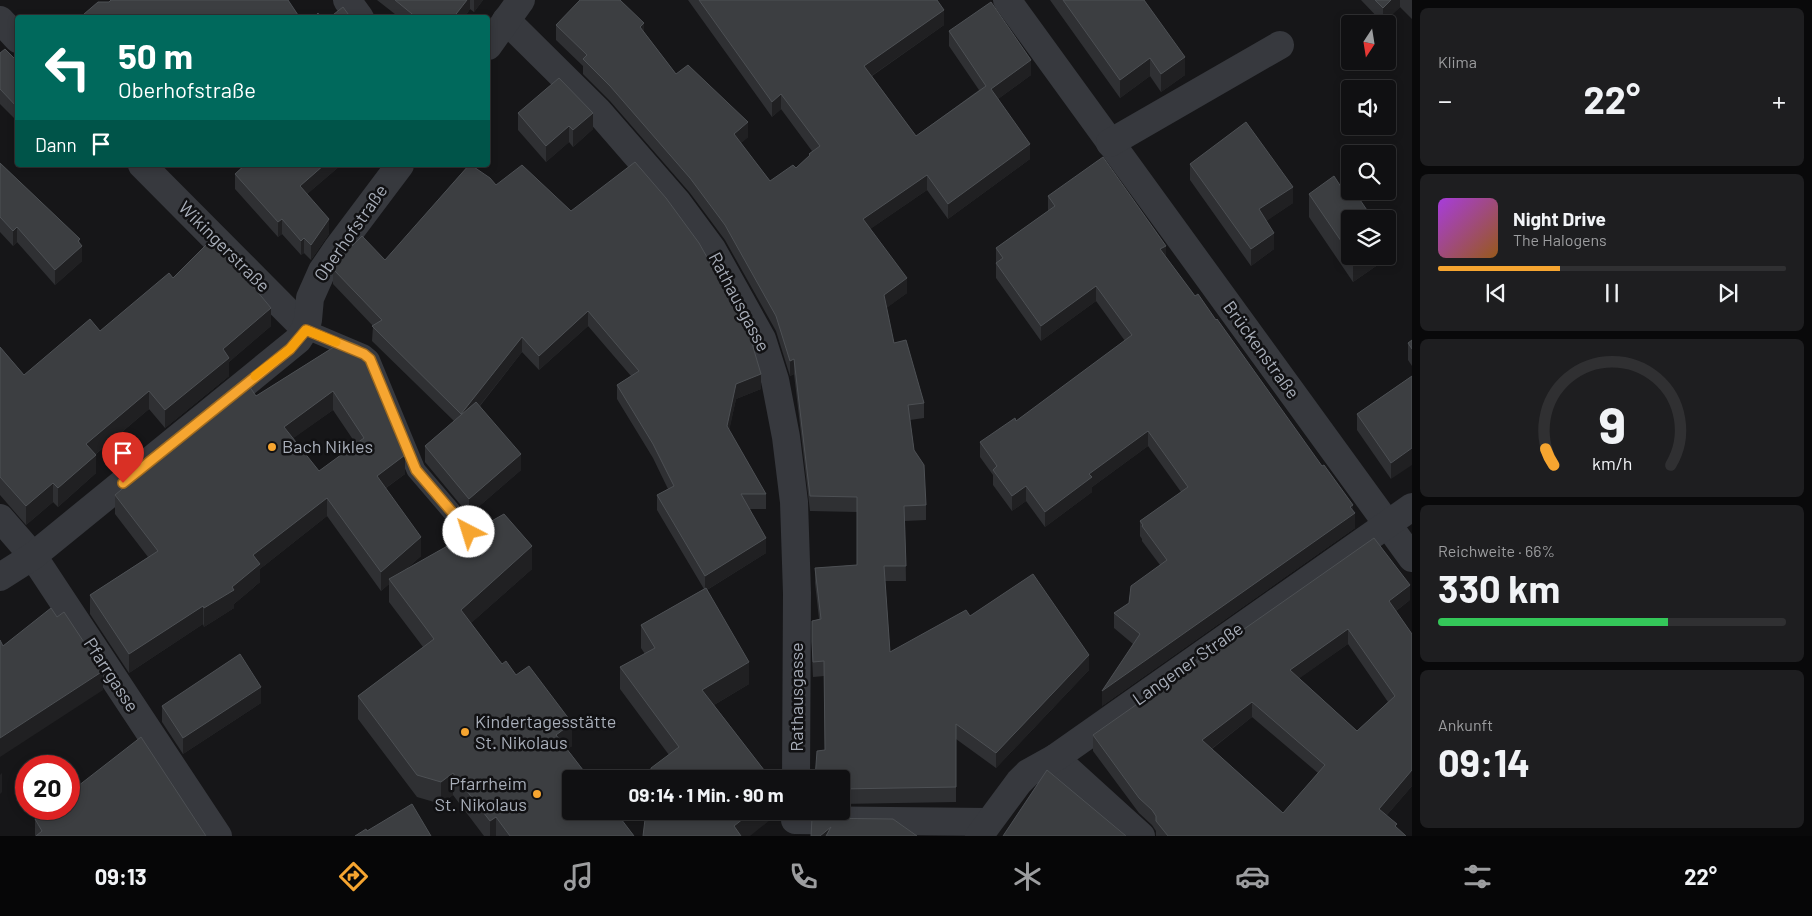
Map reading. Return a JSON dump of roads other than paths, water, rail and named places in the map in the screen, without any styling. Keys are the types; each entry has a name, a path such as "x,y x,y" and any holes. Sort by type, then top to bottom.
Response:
{"street":[{"path":"347,0 358,15"},
{"name":"Brückenstraße","path":"1007,0 1412,558"},
{"path":"490,43 514,10"},
{"name":"Rathausgasse","path":"514,10 678,203 712,249 762,339 775,380 786,437 794,502 797,593 796,770"},
{"path":"1110,143 1280,45"},
{"name":"Wikingerstraße","path":"144,167 306,330"},
{"name":"Oberhofstraße","path":"306,330 310,298 322,271 398,167"},
{"path":"0,577 33,556 290,349 306,330"},
{"name":"Langener Straße","path":"984,829 1019,782 1028,773 1055,758 1412,507"},
{"name":"Pfarrgasse","path":"0,518 33,556 218,836"},
{"path":"1055,758 1141,836"},
{"path":"794,822 984,829"}],"lane":[{"path":"306,330 364,354 370,359 416,470 469,532"}],"place":[{"name":"Bach Nikles","path":"272,447"},
{"name":"Kindertagesstätte St. Nikolaus","path":"465,732"},
{"name":"Pfarrheim St. Nikolaus","path":"537,794"}]}
